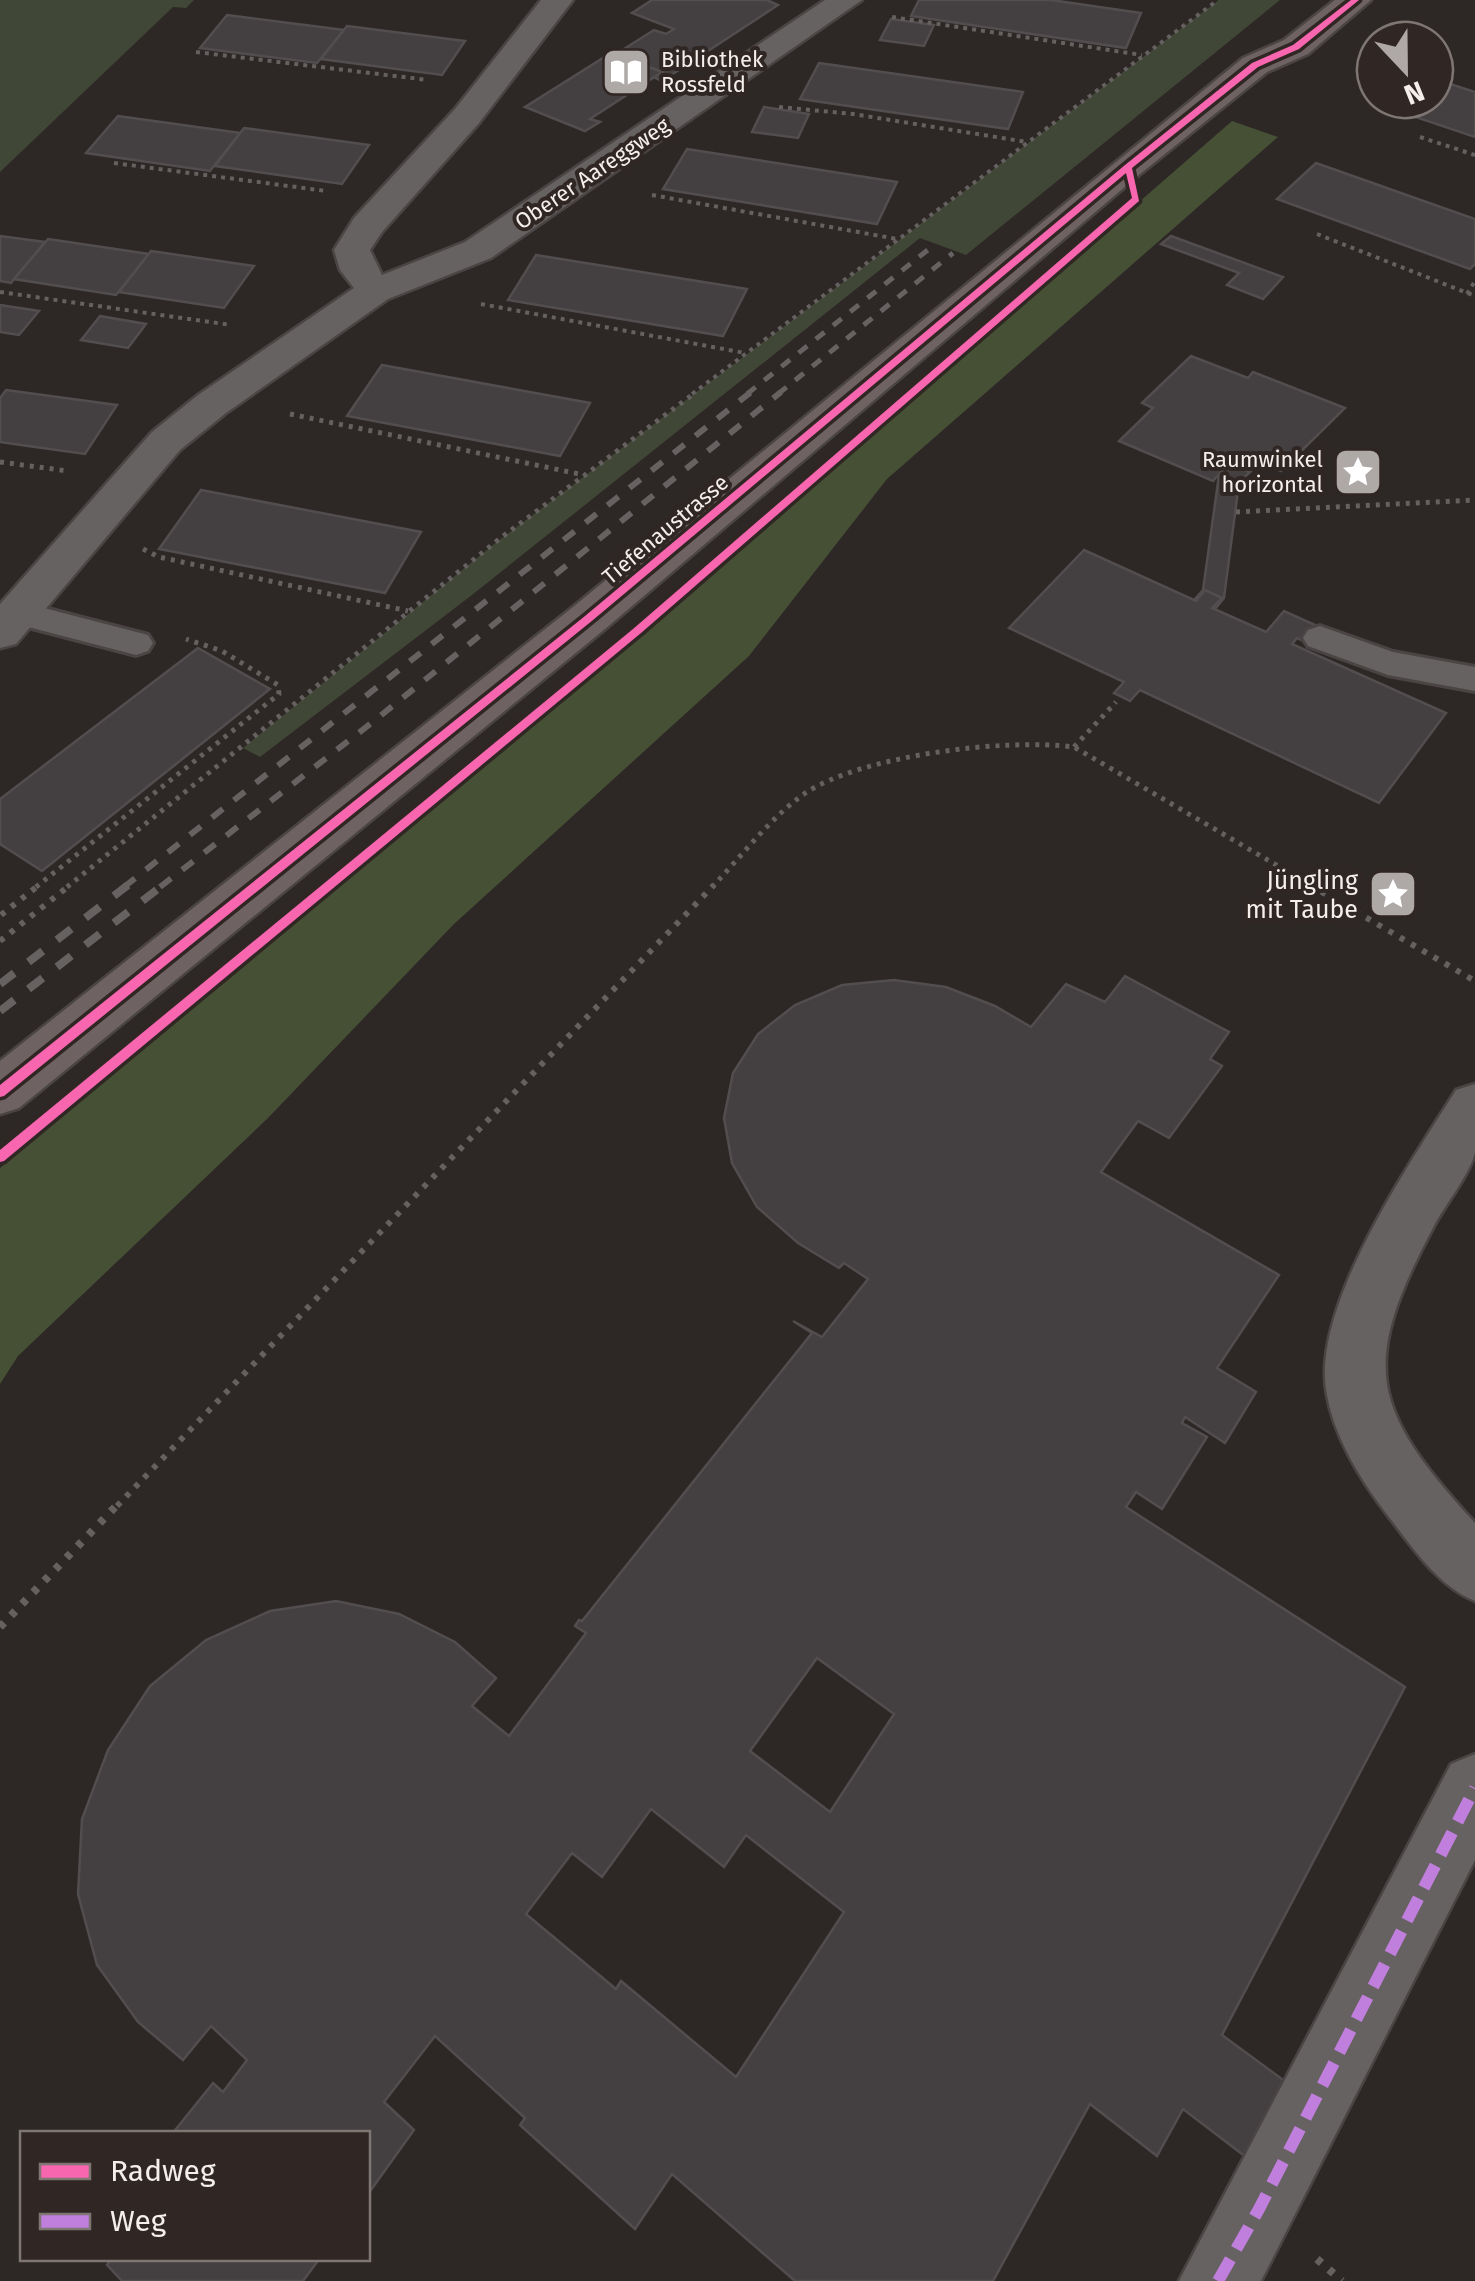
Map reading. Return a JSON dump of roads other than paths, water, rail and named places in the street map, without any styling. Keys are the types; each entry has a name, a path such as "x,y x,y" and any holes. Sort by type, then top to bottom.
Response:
{"main road":[{"name":"Tiefenaustrasse","path":"1255,64 1267,37 1306,0"},
{"name":"Tiefenaustrasse","path":"0,1092 589,618 996,275 1255,64 1296,47 1356,0"}],"street":[{"path":"374,290 358,270 352,250 389,200 489,88 557,0"},
{"name":"Oberer Aareggweg","path":"8,623 166,442 236,387 374,290 478,250 845,1"},
{"path":"1475,1106 1424,1192 1380,1278 1359,1333 1354,1374 1358,1402 1377,1443 1426,1514 1475,1570"},
{"path":"1218,2281 1260,2209 1475,1788"}],"lane":[{"path":"8,623 136,643"},
{"path":"1320,638 1375,660 1475,679"}],"railway":[{"path":"747,394 934,245"},
{"path":"778,394 953,253"},
{"path":"124,887 751,392"},
{"path":"160,887 374,721 781,392"},
{"path":"0,984 128,885"},
{"path":"0,1011 163,885"}],"place":[{"name":"Bibliothek Rossfeld","path":"626,72"},
{"name":"Raumwinkel horizontal","path":"1358,472"},
{"name":"Jüngling mit Taube","path":"1393,894"}]}
